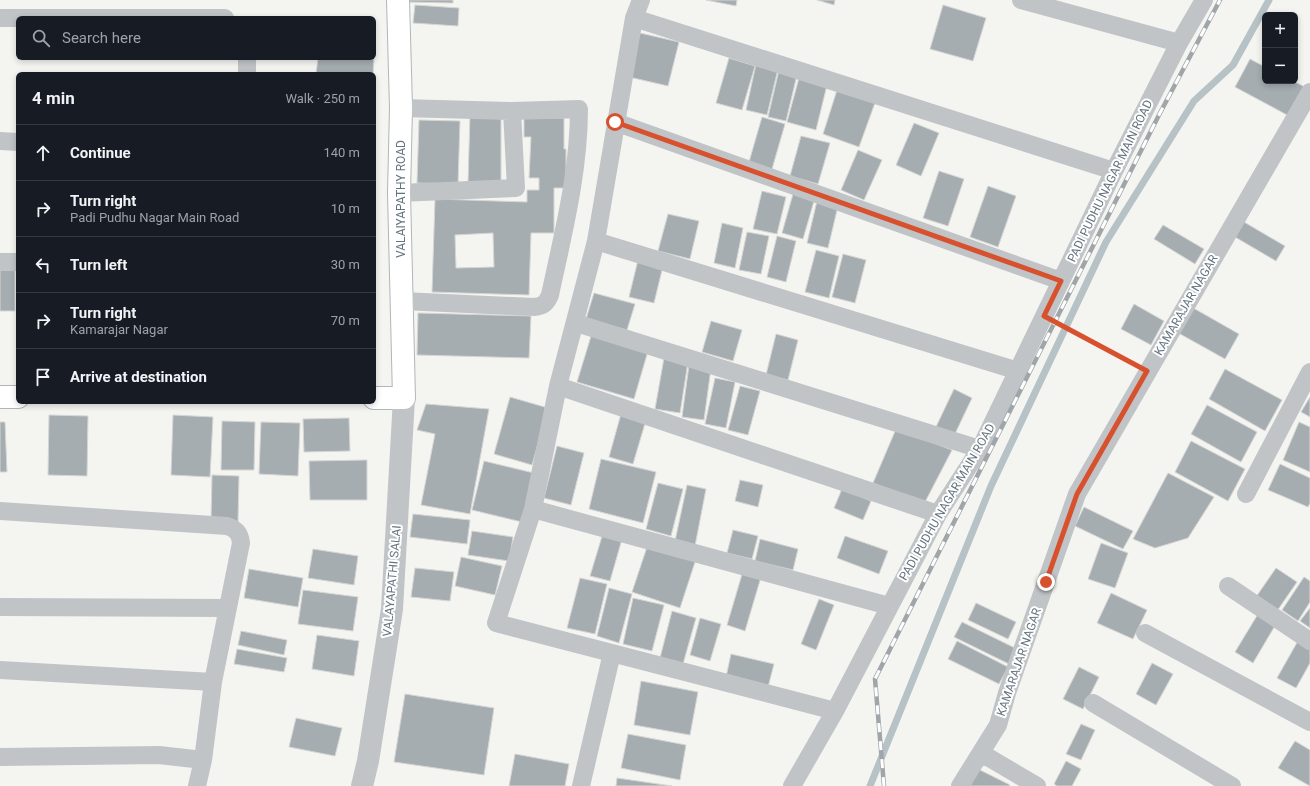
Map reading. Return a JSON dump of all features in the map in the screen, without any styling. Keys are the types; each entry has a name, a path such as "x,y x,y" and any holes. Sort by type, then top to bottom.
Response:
{"main road":[{"name":"VALAIYAPATHY ROAD","path":"398,0 401,108 399,193 404,398"},
{"path":"0,397 16,397"},
{"path":"376,398 404,398"}],"street":[{"path":"641,0 634,18 615,122 596,241 576,324 558,386 533,509 496,623 835,711"},
{"path":"1021,0 1179,42"},
{"name":"PADI PUDHU NAGAR MAIN ROAD","path":"792,786 835,711 938,514 980,449 1114,170 1179,42 1204,0"},
{"path":"0,18 16,18"},
{"path":"634,18 1114,170"},
{"path":"247,72 248,60"},
{"name":"KAMARAJAR NAGAR","path":"960,786 998,725 1014,672 1077,494 1310,92"},
{"path":"401,108 512,111 579,109 579,138 570,201 550,295 547,302 543,306 534,307 402,301"},
{"path":"399,193 516,188 512,111"},
{"path":"615,122 1061,281"},
{"path":"0,141 16,142"},
{"path":"596,241 1018,370"},
{"path":"0,262 16,262"},
{"path":"576,324 980,449"},
{"path":"1246,494 1310,372"},
{"path":"558,386 938,514"},
{"name":"VALAYAPATHI SALAI","path":"362,786 368,761 392,610 404,398"},
{"path":"533,509 889,606"},
{"path":"0,511 227,526 235,529 239,533 241,543 213,682 203,760 197,786"},
{"path":"1228,586 1310,641"},
{"path":"0,607 228,608"},
{"path":"1145,633 1310,722"},
{"path":"580,786 612,653"},
{"path":"0,670 213,682"},
{"path":"1093,703 1232,786"},
{"path":"981,753 1037,786"},
{"path":"0,757 159,755 203,760"}],"path":[{"path":"1044,316 1147,371"}],"building":[{"path":"408,0 453,0 453,3 408,2"},
{"path":"706,0 737,0 736,6"},
{"path":"817,0 835,0 834,5"},
{"path":"415,5 459,8 458,26 413,23"},
{"path":"943,5 986,18 973,61 930,49"},
{"path":"640,33 679,42 668,86 629,77"},
{"path":"729,58 755,66 742,110 716,103"},
{"path":"1250,59 1262,65 1262,84 1298,84 1305,87 1289,116 1235,87"},
{"path":"318,60 374,60 373,72 316,72"},
{"path":"756,64 778,69 767,115 746,110"},
{"path":"779,70 797,75 786,121 768,117"},
{"path":"799,78 827,85 816,130 787,122"},
{"path":"838,87 876,100 859,147 823,134"},
{"path":"470,115 501,116 501,184 468,183"},
{"path":"762,117 785,124 772,169 749,162"},
{"path":"524,118 564,118 566,188 554,188 554,233 531,233 529,295 432,292 435,199 527,202 527,190 539,190 539,178 529,178 531,137 524,137","holes":["493,233 494,267 456,268 455,235"]},
{"path":"419,120 460,121 458,184 417,183"},
{"path":"914,123 939,133 921,176 896,165"},
{"path":"801,136 830,143 818,184 790,176"},
{"path":"858,150 882,160 864,200 841,190"},
{"path":"939,171 964,179 948,226 923,218"},
{"path":"988,186 1016,196 998,247 970,237"},
{"path":"762,191 786,197 777,234 753,229"},
{"path":"793,194 814,201 803,239 782,233"},
{"path":"817,201 838,206 828,248 807,243"},
{"path":"668,214 699,221 690,259 658,251"},
{"path":"1244,222 1285,246 1276,261 1235,237"},
{"path":"722,223 743,228 735,268 714,263"},
{"path":"1163,225 1204,249 1195,264 1154,239"},
{"path":"747,232 769,236 761,274 739,270"},
{"path":"777,236 796,241 786,282 767,277"},
{"path":"816,250 839,256 829,298 805,292"},
{"path":"843,254 866,260 855,303 832,297"},
{"path":"638,260 663,266 654,303 629,297"},
{"path":"0,268 15,268 15,311 0,311"},
{"path":"594,293 635,304 627,330 586,319"},
{"path":"1134,304 1164,321 1151,345 1121,329"},
{"path":"1188,305 1239,334 1225,359 1173,330"},
{"path":"418,313 531,316 529,358 417,355"},
{"path":"711,321 742,330 733,361 702,352"},
{"path":"592,333 648,351 634,399 577,382"},
{"path":"776,334 798,340 788,380 766,375"},
{"path":"664,358 688,362 680,413 655,409"},
{"path":"689,365 711,368 704,420 682,417"},
{"path":"1225,369 1282,400 1265,431 1209,399"},
{"path":"715,378 735,382 726,428 705,424"},
{"path":"740,386 760,391 748,435 728,430"},
{"path":"954,389 972,398 953,438 935,429"},
{"path":"510,397 548,408 532,465 494,454"},
{"path":"1310,397 1310,417 1301,412"},
{"path":"426,404 489,409 470,514 421,505 435,434 417,430"},
{"path":"1207,405 1257,432 1241,462 1191,434"},
{"path":"621,414 646,420 633,464 609,457"},
{"path":"49,415 88,416 87,476 48,475"},
{"path":"173,415 213,417 210,477 171,475"},
{"path":"349,418 350,451 304,452 303,419"},
{"path":"222,421 255,422 254,470 221,470"},
{"path":"0,422 5,422 7,472 0,472"},
{"path":"261,422 300,423 298,476 259,474"},
{"path":"1299,422 1310,427 1310,472 1283,460"},
{"path":"896,429 952,450 924,504 873,483"},
{"path":"1191,441 1245,469 1228,501 1175,472"},
{"path":"557,446 584,453 571,505 544,498"},
{"path":"601,459 656,472 643,523 589,509"},
{"path":"367,460 367,500 310,500 309,461"},
{"path":"484,461 538,474 526,523 472,510"},
{"path":"1280,464 1310,478 1310,503 1308,507 1268,490"},
{"path":"1168,473 1214,497 1188,538 1155,548 1133,539"},
{"path":"212,475 239,476 238,522 211,521"},
{"path":"740,480 763,485 758,507 735,501"},
{"path":"658,483 683,489 671,536 646,529"},
{"path":"687,485 706,489 695,546 675,541"},
{"path":"842,489 871,501 863,520 834,508"},
{"path":"1084,507 1133,531 1123,549 1075,526"},
{"path":"413,514 470,520 467,544 410,537"},
{"path":"733,530 758,536 752,559 727,553"},
{"path":"472,531 513,537 509,561 468,555"},
{"path":"603,533 622,539 610,581 590,576"},
{"path":"845,536 888,551 879,574 837,558"},
{"path":"760,539 798,549 793,570 755,561"},
{"path":"649,541 697,556 680,608 632,592"},
{"path":"1101,543 1128,553 1115,588 1088,579"},
{"path":"313,549 358,556 354,585 308,578"},
{"path":"461,557 502,566 495,595 455,586"},
{"path":"415,568 454,572 450,601 411,597"},
{"path":"1276,568 1297,582 1277,611 1256,597"},
{"path":"249,569 303,578 298,607 244,598"},
{"path":"743,571 761,577 745,631 727,625"},
{"path":"1304,577 1310,581 1310,602 1298,621 1282,610"},
{"path":"580,578 607,584 595,634 567,628"},
{"path":"609,588 632,594 619,643 597,636"},
{"path":"303,590 358,597 353,631 298,624"},
{"path":"1111,593 1147,610 1133,639 1097,623"},
{"path":"633,598 664,605 652,651 623,644"},
{"path":"819,599 834,605 816,650 801,644"},
{"path":"976,603 1016,622 1008,639 968,620"},
{"path":"1310,608 1310,628 1300,621"},
{"path":"672,611 696,618 683,664 660,658"},
{"path":"1258,614 1276,624 1253,663 1235,652"},
{"path":"700,618 721,624 710,661 690,655"},
{"path":"962,622 1017,649 1009,664 954,637"},
{"path":"241,631 287,640 284,655 238,645"},
{"path":"317,635 359,641 354,676 312,669"},
{"path":"1299,639 1310,645 1310,663 1296,688 1277,678"},
{"path":"957,641 1008,667 999,684 948,659"},
{"path":"237,649 287,658 284,672 234,664"},
{"path":"731,654 774,664 768,687 726,677"},
{"path":"1152,663 1173,674 1156,705 1136,694"},
{"path":"1079,667 1099,677 1083,709 1063,699"},
{"path":"641,681 698,692 690,735 634,725"},
{"path":"405,694 494,708 484,775 394,762"},
{"path":"296,718 342,728 335,756 289,747"},
{"path":"1081,724 1095,730 1081,760 1066,754"},
{"path":"628,734 686,745 680,780 621,768"},
{"path":"1295,741 1310,750 1310,786 1278,768"},
{"path":"515,754 569,764 565,786 509,786"},
{"path":"1066,761 1081,769 1072,786 1057,786 1054,784"},
{"path":"978,769 1010,785 970,786"},
{"path":"617,778 672,786 616,786"}],"waterway":[{"path":"870,786 991,486 1106,242 1194,101 1233,65 1269,0"}],"railway":[{"path":"884,786 875,679 1160,113 1220,0"}],"route":[{"path":"615,122 1061,281 1044,316 1147,371 1077,494 1046,582"}]}
